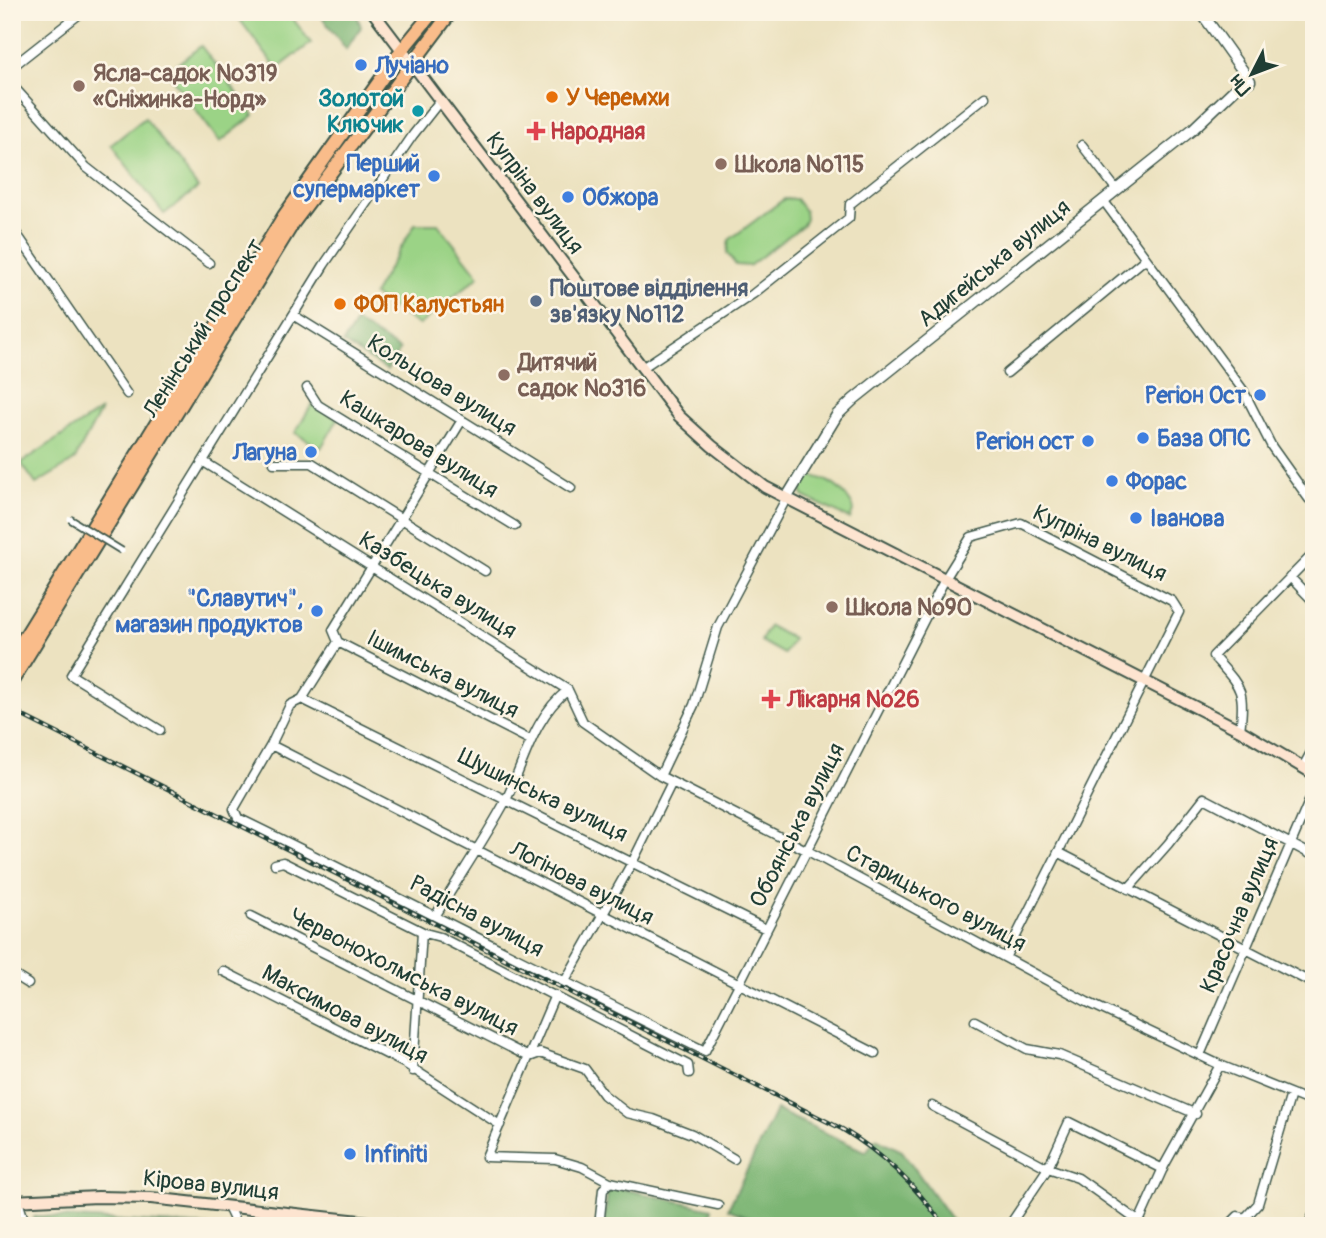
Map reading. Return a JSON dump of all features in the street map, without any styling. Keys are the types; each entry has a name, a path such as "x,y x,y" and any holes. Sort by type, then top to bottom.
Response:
{"main road":[{"name":"Купріна вулиця","path":"373,12 642,368 680,416 712,446 765,487 1240,730 1314,774"},
{"name":"Ленінський проспект","path":"12,658 284,216 401,51 433,12"},
{"name":"Ленінський проспект","path":"12,681 293,223 451,12"},
{"name":"Кірова вулиця","path":"15,1201 152,1198 349,1223 406,1226"}],"street":[{"path":"65,12 72,20"},
{"path":"12,67 82,12"},
{"name":"Адигейська вулиця","path":"787,496 837,415 1194,129 1236,88 1250,81 1201,12"},
{"path":"12,85 86,167 209,263"},
{"path":"642,368 786,269 849,218 850,204 985,97"},
{"path":"160,730 71,675 293,315 412,135 439,102"},
{"path":"1082,145 1116,189"},
{"path":"1103,200 1145,259 1198,325 1243,390 1272,447 1309,499"},
{"path":"12,227 127,394"},
{"path":"1006,373 1145,259"},
{"name":"Кольцова вулиця","path":"293,315 571,488"},
{"name":"Кашкарова вулиця","path":"307,388 318,405 515,526"},
{"path":"271,745 290,705 302,699 338,642 333,630 462,420"},
{"name":"Казбецька вулиця","path":"204,462 374,566 568,690"},
{"path":"274,463 312,463 485,571"},
{"path":"660,776 694,705 718,627 787,496"},
{"path":"70,519 122,551"},
{"name":"Купріна вулиця","path":"945,579 971,537 1021,523 1172,601 1179,612 1006,956"},
{"path":"1240,730 1244,702 1239,686 1213,656 1314,553"},
{"path":"1290,578 1314,602"},
{"name":"Обоянська вулиця","path":"705,1051 945,579"},
{"name":"Ішимська вулиця","path":"338,642 530,740"},
{"path":"436,915 506,799 530,740 555,700 568,690"},
{"name":"Старицького вулиця","path":"568,690 576,700 583,722 660,776 806,850 1087,1002 1220,1065 1314,1103"},
{"name":"Шушинська вулиця","path":"302,699 766,929"},
{"name":"Радісна вулиця","path":"271,745 235,813 238,818 436,915 562,983 705,1051"},
{"name":"Логінова вулиця","path":"271,745 875,1053"},
{"path":"1303,767 1314,747"},
{"path":"562,983 633,861 672,782"},
{"name":"Красочна вулиця","path":"1200,1055 1314,790"},
{"path":"1128,889 1204,798 1314,856"},
{"path":"1058,852 1245,951 1314,984"},
{"name":"Радісна вулиця","path":"275,864 283,862 422,932 440,936 688,1065 689,1073"},
{"name":"Червонохолмська вулиця","path":"251,916 418,998 529,1057 540,1053 585,1069 604,1095 626,1113 653,1119 692,1134 734,1159"},
{"path":"413,1071 422,932"},
{"name":"Максимова вулиця","path":"223,971 395,1058 500,1125"},
{"path":"12,974 28,984"},
{"path":"555,995 486,1157 555,1159 582,1167 610,1182 718,1205"},
{"path":"975,1021 1027,1049 1059,1055 1196,1114"},
{"path":"932,1106 1048,1168 1078,1178 1141,1225 1163,1169 1196,1114 1220,1065"},
{"path":"1228,1226 1238,1216 1251,1214 1258,1204 1291,1094"},
{"path":"1009,1226 1048,1168 1069,1122 1163,1169"},
{"path":"599,1226 603,1189 610,1182"},
{"path":"15,1201 26,1226"},
{"path":"228,1207 237,1226"},
{"path":"1308,1226 1314,1213"}],"green space":[{"path":"234,12 288,12 311,43 277,69"},
{"path":"318,12 356,12 361,27 346,49"},
{"path":"201,46 254,115 220,142 167,72"},
{"path":"145,118 198,188 164,214 111,145"},
{"path":"784,199 796,199 805,211 806,219 803,225 749,266 736,265 727,253 729,240"},
{"path":"415,224 438,224 479,276 419,325 373,295"},
{"path":"356,322 400,350 387,370 343,343"},
{"path":"312,404 338,419 321,448 295,433"},
{"path":"101,410 74,461 36,484 21,463"},
{"path":"806,475 821,478 841,490 854,509 850,519 803,496 799,484"},
{"path":"769,626 793,639 784,654 761,641"},
{"path":"776,1110 866,1152 876,1138 902,1151 956,1226 770,1226 728,1209"},
{"path":"619,1188 712,1209 708,1226 604,1226 608,1190"},
{"path":"34,1217 209,1226 35,1226"}],"railway":[{"path":"12,707 25,717 842,1129 872,1149 898,1172 944,1226"}],"place":[{"name":"Лучіано","path":"361,65"},
{"name":"Ясла-садок №319 «Сніжинка-Норд»","path":"79,86"},
{"name":"У Черемхи","path":"552,97"},
{"name":"Золотой Ключик","path":"418,111"},
{"name":"Народная","path":"536,131"},
{"name":"Школа №115","path":"721,164"},
{"name":"Перший супермаркет","path":"434,176"},
{"name":"Обжора","path":"568,197"},
{"name":"Поштове відділення зв'язку №112","path":"536,301"},
{"name":"ФОП Калустьян","path":"340,304"},
{"name":"Дитячий садок №316","path":"504,375"},
{"name":"Регіон Ост","path":"1260,395"},
{"name":"База ОПС","path":"1143,438"},
{"name":"Регіон ост","path":"1088,441"},
{"name":"Лагуна","path":"311,452"},
{"name":"Форас","path":"1112,481"},
{"name":"Іванова","path":"1136,518"},
{"name":"Школа №90","path":"832,607"},
{"name":"\"Славутич\", магазин продуктов","path":"317,611"},
{"name":"Лікарня №26","path":"771,699"},
{"name":"Infiniti","path":"350,1154"}]}
